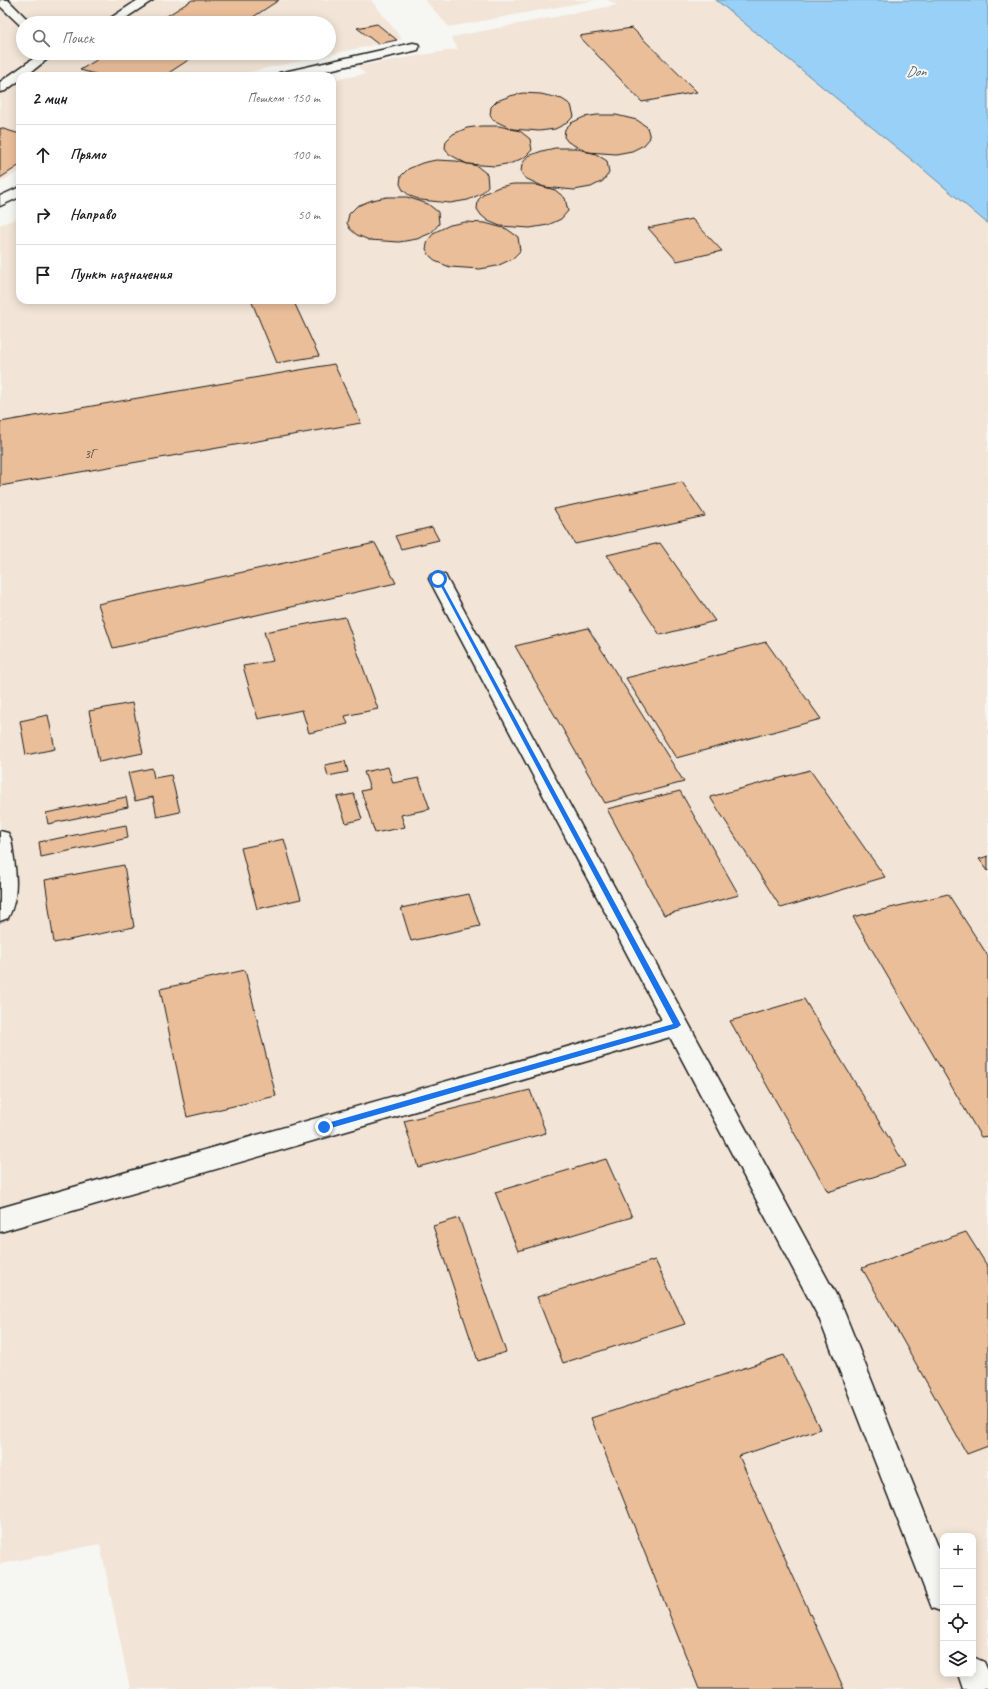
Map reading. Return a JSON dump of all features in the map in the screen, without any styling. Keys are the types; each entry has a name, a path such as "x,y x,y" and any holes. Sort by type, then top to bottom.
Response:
{"lane":[{"path":"1,0 18,16"},
{"path":"121,16 147,0"},
{"path":"302,72 413,47"},
{"path":"22,72 39,60"},
{"path":"0,88 16,76"},
{"path":"0,202 16,192"},
{"path":"438,579 831,1313 940,1589"},
{"path":"0,839 6,882 0,912"},
{"path":"0,1220 677,1025"},
{"path":"974,1677 979,1689"}],"shaded area":[{"path":"0,0 371,0 402,39 336,53 336,16 16,16 16,60 305,60 249,72 16,72 16,173 0,182"},
{"path":"425,0 596,0 449,27"},
{"path":"608,0 716,0 988,224 988,1689 130,1689 100,1544 0,1564 0,225 16,219 16,304 336,304 336,79 365,74 357,66 458,49 451,37 617,5"}],"water":[{"name":"Don","path":"716,0 988,0 988,224 918,165"}],"building":[{"path":"192,0 279,0 255,16 167,16"},
{"path":"377,24 397,40 378,44 357,28"},
{"path":"632,28 697,92 642,102 579,36"},
{"path":"96,60 188,60 170,72 88,72 80,70"},
{"path":"523,93 541,94 562,99 571,105 574,116 567,123 555,129 539,131 512,129 493,120 490,115 491,107 497,101"},
{"path":"616,115 637,120 647,127 650,138 644,145 632,151 616,154 587,152 568,142 564,137 565,129 571,123 584,117"},
{"path":"499,126 520,131 530,139 532,150 525,157 512,163 495,166 467,164 449,154 445,148 446,141 453,134 467,128"},
{"path":"0,128 16,133 16,168 0,178"},
{"path":"555,148 575,148 596,154 607,161 609,173 603,181 591,187 574,190 544,187 525,178 521,172 522,164 528,156"},
{"path":"436,160 456,161 477,166 487,174 488,186 481,194 468,200 450,203 421,200 410,196 403,190 400,184 401,176 408,169 422,163"},
{"path":"513,184 533,184 555,190 565,198 568,211 561,219 548,225 530,228 500,226 488,221 477,209 478,200 485,193 499,187"},
{"path":"387,197 407,197 428,204 438,212 439,224 431,233 417,239 399,242 369,240 357,235 350,229 347,223 349,214 357,206 372,200"},
{"path":"692,219 722,251 677,261 648,228"},
{"path":"465,222 485,223 507,229 518,237 520,251 512,259 497,266 480,269 450,267 437,262 430,256 426,249 428,240 435,232 450,225"},
{"path":"253,304 295,304 319,356 277,363"},
{"path":"334,364 361,423 0,486 0,422"},
{"path":"682,482 705,516 575,544 554,509"},
{"path":"432,527 439,540 401,549 395,536"},
{"path":"375,543 396,583 113,648 98,604"},
{"path":"660,543 715,621 660,635 607,555"},
{"path":"345,617 378,709 345,716 348,724 309,733 302,710 258,719 243,666 273,661 264,632"},
{"path":"588,628 684,782 605,803 515,646"},
{"path":"766,642 821,719 676,758 626,678"},
{"path":"132,703 143,753 99,762 89,711"},
{"path":"48,715 55,749 26,755 20,721"},
{"path":"345,761 348,772 328,776 325,765"},
{"path":"388,767 393,783 419,778 430,809 401,815 405,827 375,833 361,791 370,789 364,772"},
{"path":"152,768 154,778 171,775 180,812 157,817 153,797 135,801 128,773"},
{"path":"810,770 885,877 781,908 710,797"},
{"path":"680,791 739,895 664,915 607,809"},
{"path":"354,794 362,819 346,823 337,797"},
{"path":"126,797 128,807 48,824 46,813"},
{"path":"126,825 128,838 41,857 39,842"},
{"path":"284,839 301,899 257,909 241,848"},
{"path":"988,856 988,871 979,859"},
{"path":"124,865 134,927 54,943 45,880"},
{"path":"469,894 480,926 411,941 401,908"},
{"path":"948,894 988,956 988,1136 981,1137 853,917"},
{"path":"245,970 276,1096 187,1117 160,989"},
{"path":"804,999 906,1166 828,1192 730,1021"},
{"path":"530,1090 546,1133 418,1167 404,1121"},
{"path":"606,1159 632,1217 518,1251 495,1192"},
{"path":"459,1218 506,1352 478,1361 433,1226"},
{"path":"966,1232 988,1267 988,1446 967,1454 862,1268"},
{"path":"655,1260 685,1324 563,1363 537,1297"},
{"path":"784,1355 820,1429 739,1456 844,1689 699,1689 591,1418"}],"route":[{"path":"324,1127 677,1025 438,579"}]}
